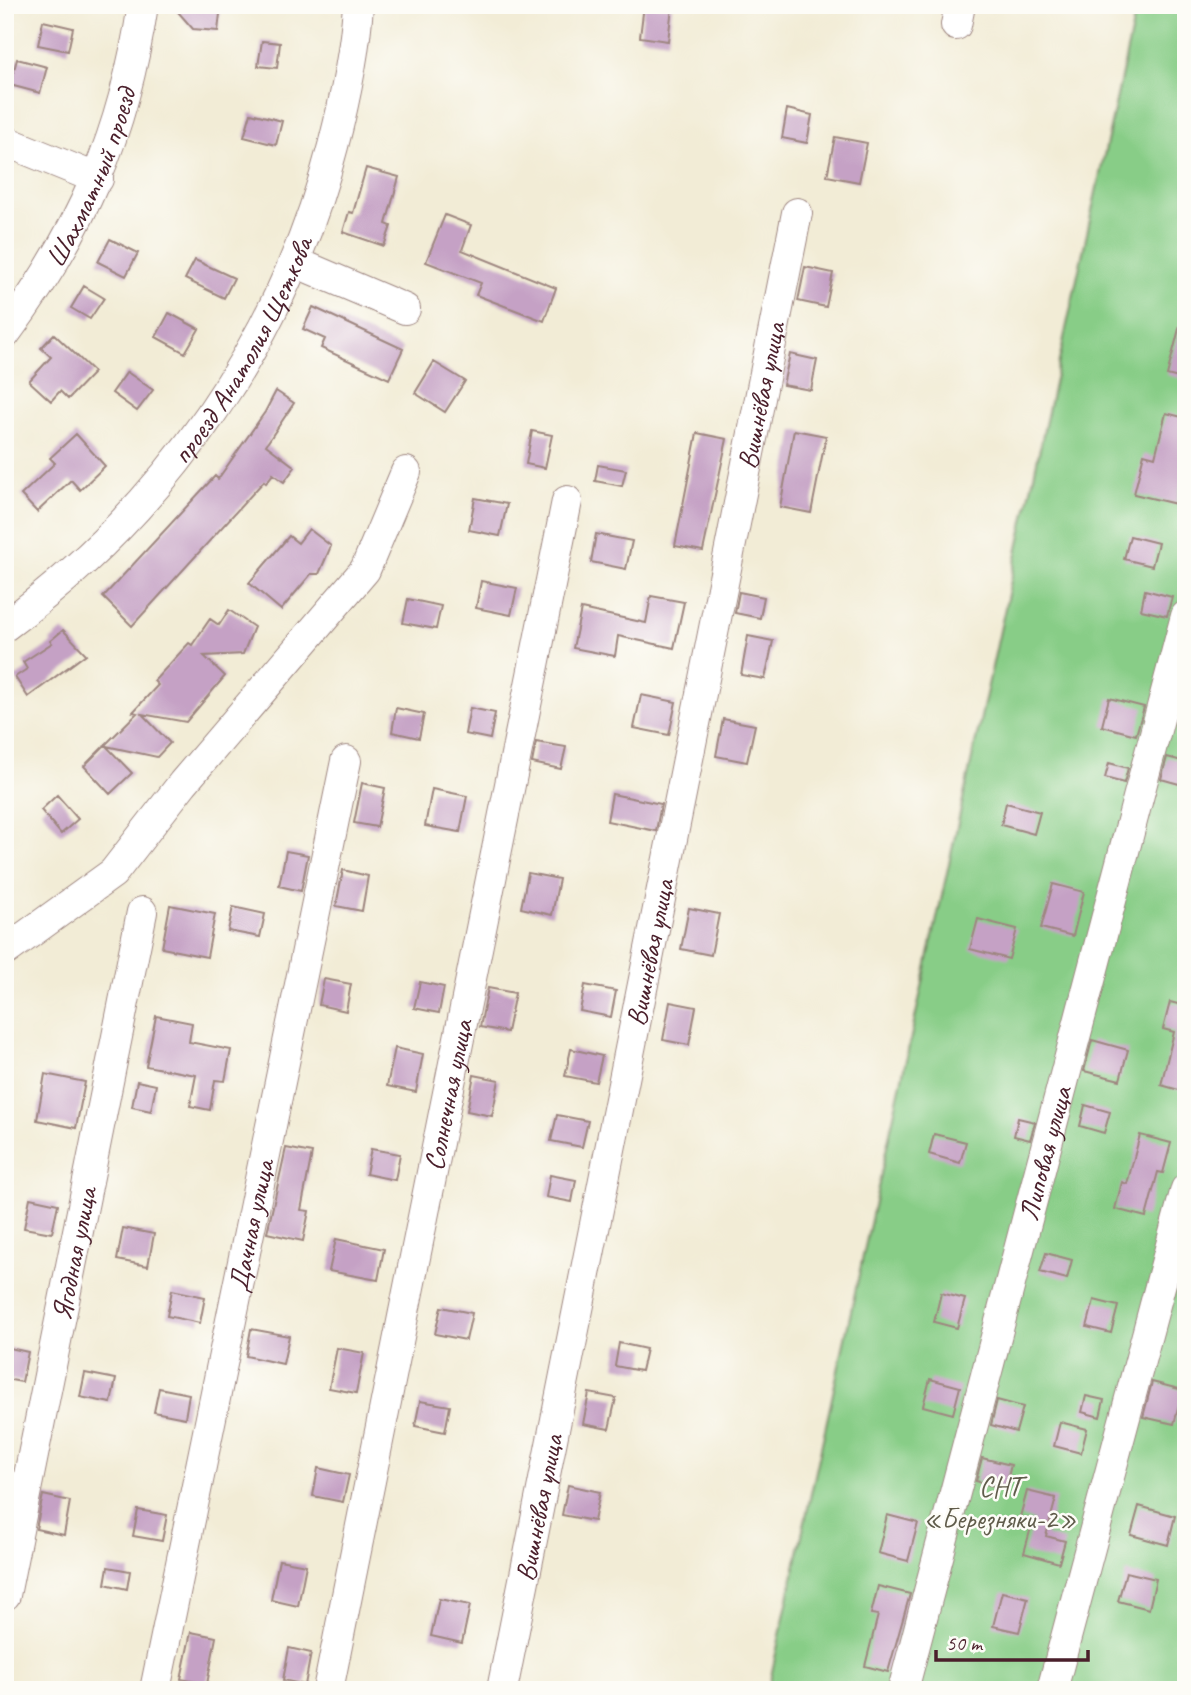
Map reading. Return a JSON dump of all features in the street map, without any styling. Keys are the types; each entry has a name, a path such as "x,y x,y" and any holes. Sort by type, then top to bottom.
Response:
{"street":[{"name":"Шахматный проезд","path":"5,334 38,290 70,237 97,179 119,120 135,59 143,5"},
{"name":"проезд Анатолия Щеткова","path":"5,626 46,596 108,540 165,478 230,387 258,339 295,262 323,184 344,102 358,5"},
{"path":"5,141 97,179"},
{"name":"Вишнёвая улица","path":"502,1690 797,213"},
{"path":"295,262 405,309"},
{"path":"5,951 114,873 183,783 365,570 406,472"},
{"name":"Солнечная улица","path":"328,1690 567,501"},
{"name":"Липовая улица","path":"902,1690 1186,616"},
{"name":"Дачная улица","path":"155,1690 345,761"},
{"name":"Ягодная улица","path":"5,1595 142,912"},
{"path":"1052,1690 1186,1189"}],"green space":[{"name":"СНТ «Березняки-2»","path":"1137,5 1186,5 1186,1690 768,1690"}],"building":[{"path":"172,5 221,5 218,31 193,29"},
{"path":"644,5 672,7 668,41 640,37"},
{"path":"43,21 73,28 68,51 38,45"},
{"path":"262,41 280,43 277,68 258,66"},
{"path":"17,59 47,67 40,93 10,85"},
{"path":"787,109 812,115 807,143 782,138"},
{"path":"251,113 282,121 276,145 244,137"},
{"path":"835,137 867,143 859,182 827,176"},
{"path":"366,168 399,177 386,224 391,226 384,246 343,232 349,212 353,213"},
{"path":"445,215 471,225 462,250 556,288 544,321 476,295 481,283 426,262"},
{"path":"110,239 138,253 126,276 98,262"},
{"path":"195,260 234,278 224,298 185,279"},
{"path":"805,267 833,273 826,307 798,301"},
{"path":"84,286 104,298 90,319 71,308"},
{"path":"313,307 403,349 389,379 321,348 325,339 303,329"},
{"path":"169,313 199,329 185,353 156,337"},
{"path":"1180,325 1186,326 1186,380 1167,375"},
{"path":"54,334 94,372 68,399 60,391 51,401 29,381 51,357 41,348"},
{"path":"790,354 817,360 811,390 783,385"},
{"path":"434,362 465,381 445,412 415,393"},
{"path":"127,372 153,390 137,411 112,393"},
{"path":"276,391 294,403 266,445 295,467 284,482 273,474 266,483 264,481 132,626 103,597 215,476 218,479 265,412"},
{"path":"1166,413 1186,418 1186,466 1176,504 1134,494 1144,454 1155,457"},
{"path":"794,430 826,436 811,513 780,507"},
{"path":"532,431 552,435 545,468 526,464"},
{"path":"697,433 727,439 703,551 675,546"},
{"path":"76,434 105,466 80,490 71,480 37,512 21,495 55,463 50,458"},
{"path":"598,465 626,470 622,486 595,481"},
{"path":"475,498 507,504 500,536 469,530"},
{"path":"309,529 331,546 319,574 311,574 281,610 249,583 289,536 298,543"},
{"path":"596,534 632,541 626,569 591,562"},
{"path":"1130,536 1158,543 1152,566 1124,559"},
{"path":"481,581 517,588 511,615 476,608"},
{"path":"1145,590 1172,597 1167,616 1141,610"},
{"path":"739,592 764,597 760,618 735,613"},
{"path":"651,596 684,602 674,648 618,636 615,656 573,648 581,609 646,623"},
{"path":"408,599 441,606 436,629 403,623"},
{"path":"229,610 254,627 243,654 204,656 225,676 186,722 142,714 170,743 157,757 106,746 132,773 110,794 84,766 137,713 133,712 158,685 154,681 189,643 192,645 210,619 219,625"},
{"path":"63,630 86,654 28,697 15,677 27,669 23,662 52,643 50,641"},
{"path":"748,636 773,641 765,679 741,675"},
{"path":"641,695 676,702 669,735 634,728"},
{"path":"1109,698 1144,707 1136,735 1102,726"},
{"path":"396,708 424,714 419,738 392,732"},
{"path":"470,708 495,713 490,739 465,734"},
{"path":"723,719 755,725 747,762 716,756"},
{"path":"536,742 566,747 561,769 532,763"},
{"path":"1167,757 1186,762 1186,786 1161,779"},
{"path":"1109,763 1128,768 1124,783 1105,778"},
{"path":"362,783 385,788 377,827 354,823"},
{"path":"432,789 467,796 460,832 425,826"},
{"path":"612,794 661,804 656,831 607,821"},
{"path":"57,795 78,819 61,834 41,810"},
{"path":"1006,803 1040,812 1034,834 1001,825"},
{"path":"286,851 308,855 301,891 279,886"},
{"path":"343,870 368,876 362,911 336,906"},
{"path":"528,873 559,879 552,915 521,908"},
{"path":"1053,884 1084,892 1073,936 1041,928"},
{"path":"170,905 215,914 207,957 162,948"},
{"path":"233,907 265,914 260,937 228,931"},
{"path":"689,908 719,914 711,955 681,949"},
{"path":"978,919 1017,929 1009,959 970,949"},
{"path":"324,979 351,984 346,1011 319,1005"},
{"path":"420,982 444,987 439,1013 414,1008"},
{"path":"585,985 616,991 611,1017 580,1011"},
{"path":"488,988 515,993 507,1032 480,1027"},
{"path":"670,1002 696,1007 689,1045 663,1040"},
{"path":"1170,1002 1186,1006 1186,1092 1161,1085 1174,1032 1163,1029"},
{"path":"156,1016 192,1023 189,1042 231,1050 225,1081 215,1080 210,1110 190,1106 196,1075 146,1066"},
{"path":"1092,1040 1128,1050 1120,1080 1084,1071"},
{"path":"395,1048 423,1054 416,1092 387,1086"},
{"path":"571,1049 602,1056 596,1082 565,1076"},
{"path":"45,1074 85,1082 76,1128 37,1120"},
{"path":"474,1075 499,1080 492,1116 467,1111"},
{"path":"137,1081 156,1085 151,1111 132,1107"},
{"path":"1085,1105 1110,1112 1104,1133 1080,1126"},
{"path":"557,1115 588,1121 582,1147 551,1141"},
{"path":"1018,1118 1035,1122 1030,1140 1014,1136"},
{"path":"934,1134 966,1142 960,1163 929,1154"},
{"path":"1140,1135 1171,1143 1163,1173 1158,1172 1146,1217 1115,1209 1122,1182 1127,1184"},
{"path":"286,1148 312,1153 301,1210 309,1211 303,1241 267,1233"},
{"path":"371,1149 400,1154 395,1180 366,1174"},
{"path":"550,1175 576,1180 572,1202 546,1197"},
{"path":"30,1198 58,1204 52,1233 24,1228"},
{"path":"123,1228 154,1234 148,1266 117,1260"},
{"path":"336,1239 384,1249 378,1280 329,1271"},
{"path":"1046,1253 1072,1260 1067,1279 1040,1272"},
{"path":"172,1290 205,1297 200,1323 167,1316"},
{"path":"941,1293 965,1299 957,1328 934,1322"},
{"path":"1094,1300 1118,1306 1111,1333 1087,1327"},
{"path":"441,1307 472,1313 466,1340 435,1334"},
{"path":"251,1329 289,1336 283,1364 246,1356"},
{"path":"619,1343 646,1349 641,1371 615,1366"},
{"path":"5,1347 28,1352 22,1382 5,1379"},
{"path":"337,1348 364,1353 356,1393 329,1388"},
{"path":"85,1373 116,1379 111,1403 80,1397"},
{"path":"930,1379 960,1387 953,1414 923,1406"},
{"path":"1152,1382 1183,1390 1174,1424 1143,1417"},
{"path":"159,1388 189,1394 185,1418 154,1412"},
{"path":"589,1393 616,1398 609,1429 583,1424"},
{"path":"1086,1396 1104,1400 1100,1417 1082,1412"},
{"path":"997,1400 1023,1407 1016,1432 991,1425"},
{"path":"420,1401 450,1406 445,1432 415,1426"},
{"path":"1060,1422 1087,1429 1081,1453 1054,1446"},
{"path":"982,1458 1011,1465 1005,1489 976,1481"},
{"path":"318,1468 349,1475 343,1502 313,1496"},
{"path":"568,1485 600,1492 594,1521 562,1515"},
{"path":"1027,1491 1056,1498 1046,1536 1065,1541 1059,1563 1024,1553 1033,1520 1020,1517"},
{"path":"43,1495 70,1501 64,1535 36,1529"},
{"path":"1139,1506 1175,1516 1168,1545 1131,1535"},
{"path":"138,1510 167,1515 162,1541 133,1536"},
{"path":"887,1515 918,1523 908,1561 878,1553"},
{"path":"279,1560 306,1565 298,1606 271,1600"},
{"path":"108,1567 130,1571 127,1589 105,1584"},
{"path":"1126,1572 1156,1579 1149,1609 1118,1601"},
{"path":"878,1586 910,1594 888,1672 865,1666 878,1615 871,1614"},
{"path":"1002,1592 1028,1598 1019,1632 993,1626"},
{"path":"439,1599 470,1605 462,1643 431,1636"},
{"path":"191,1632 216,1637 207,1684 181,1679"},
{"path":"289,1648 311,1653 305,1685 283,1680"}]}
